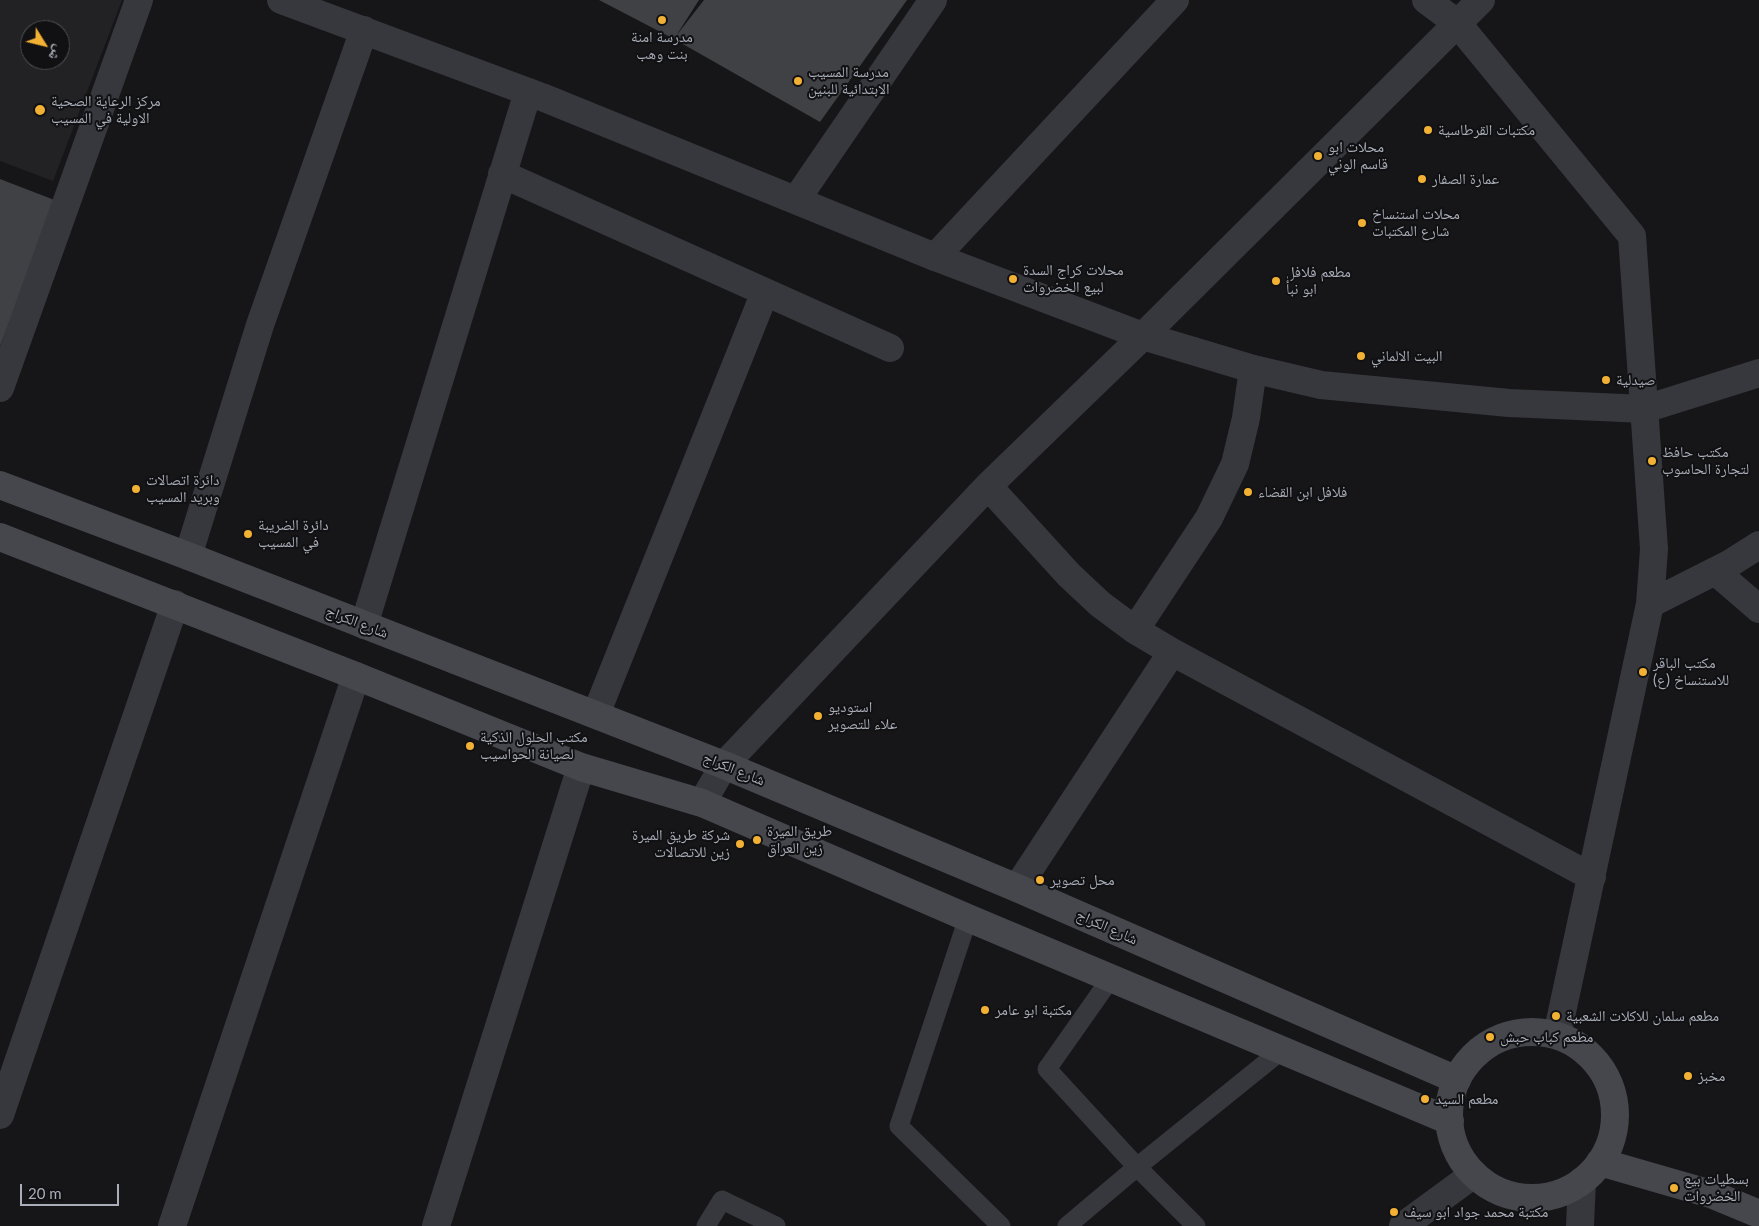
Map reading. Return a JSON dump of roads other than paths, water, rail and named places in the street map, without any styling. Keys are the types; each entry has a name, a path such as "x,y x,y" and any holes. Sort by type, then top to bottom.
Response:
{"main road":[{"name":"شارع الكراج","path":"0,486 188,556 724,765 1017,888 1457,1080"},
{"path":"0,537 175,604 581,767 702,804 1450,1121"},
{"path":"1528,1031 1557,1035 1585,1050 1605,1073 1615,1103 1614,1134 1600,1162 1582,1181 1558,1194 1532,1198 1511,1195 1491,1187 1474,1174 1462,1159 1453,1140 1450,1121 1451,1100 1457,1080 1474,1055 1499,1038 1528,1031"},
{"path":"1600,1162 1711,1194 1759,1214"}],"street":[{"path":"0,388 139,0"},
{"path":"281,0 528,92 935,257 1143,336 1253,369 1321,385 1509,403 1645,409 1759,373"},
{"path":"796,200 933,0"},
{"path":"935,257 1175,0"},
{"path":"1426,0 1457,23 1632,236 1654,548 1650,604 1557,1035"},
{"path":"702,804 724,765 988,486 1143,336 1481,0"},
{"path":"188,556 260,325 364,30"},
{"path":"364,625 528,92"},
{"path":"502,174 890,348"},
{"path":"596,714 765,292"},
{"path":"1135,630 1208,518 1234,464 1246,418 1253,369"},
{"path":"988,486 1069,575 1100,604 1135,630 1172,652 1592,877"},
{"path":"1650,604 1730,564 1759,545"},
{"path":"1715,571 1759,609"},
{"path":"0,1115 175,604"},
{"path":"1017,888 1172,652"},
{"path":"172,1226 356,676"},
{"path":"436,1226 581,767"},
{"path":"1403,1226 1474,1174"},
{"path":"1580,1226 1582,1181"}],"lane":[{"path":"968,918 899,1126 1001,1226"},
{"path":"1110,978 1047,1069 1196,1226"},
{"path":"1067,1226 1137,1166 1282,1050"},
{"path":"706,1226 722,1200 776,1226"}],"place":[{"name":"مدرسة امنة بنت وهب","path":"662,20"},
{"name":"مدرسة المسيب الابتدائية للبنين","path":"798,81"},
{"name":"مركز الرعاية الصحية الاولية في المسيب","path":"40,110"},
{"name":"مكتبات القرطاسية","path":"1428,130"},
{"name":"محلات ابو قاسم الوني","path":"1318,156"},
{"name":"عمارة الصفار","path":"1422,179"},
{"name":"محلات استنساخ شارع المكتبات","path":"1362,223"},
{"name":"محلات كراج السدة لبيع الخضروات","path":"1013,279"},
{"name":"مطعم فلافل ابو نبأ","path":"1276,281"},
{"name":"البيت الالماني","path":"1361,356"},
{"name":"صيدلية","path":"1606,380"},
{"name":"مكتب حافظ لتجارة الحاسوب","path":"1652,461"},
{"name":"دائرة اتصالات وبريد المسيب","path":"136,489"},
{"name":"فلافل ابن القضاء","path":"1248,492"},
{"name":"دائرة الضريبة في المسيب","path":"248,534"},
{"name":"مكتب الباقر (ع) للاستنساخ","path":"1643,672"},
{"name":"استوديو علاء للتصوير","path":"818,716"},
{"name":"مكتب الحلول الذكية لصيانة الحواسيب","path":"470,746"},
{"name":"طريق الميرة زين العراق","path":"757,840"},
{"name":"شركة طريق الميرة زين للاتصالات","path":"740,844"},
{"name":"محل تصوير","path":"1040,880"},
{"name":"مكتبة ابو عامر","path":"985,1010"},
{"name":"مطعم سلمان للاكلات الشعبية","path":"1556,1016"},
{"name":"مطعم كباب حبش","path":"1490,1037"},
{"name":"مخبز","path":"1688,1076"},
{"name":"مطعم السيد","path":"1425,1099"},
{"name":"بسطيات بيع الخضروات","path":"1674,1188"},
{"name":"مكتبة محمد جواد ابو سيف","path":"1394,1212"}]}
